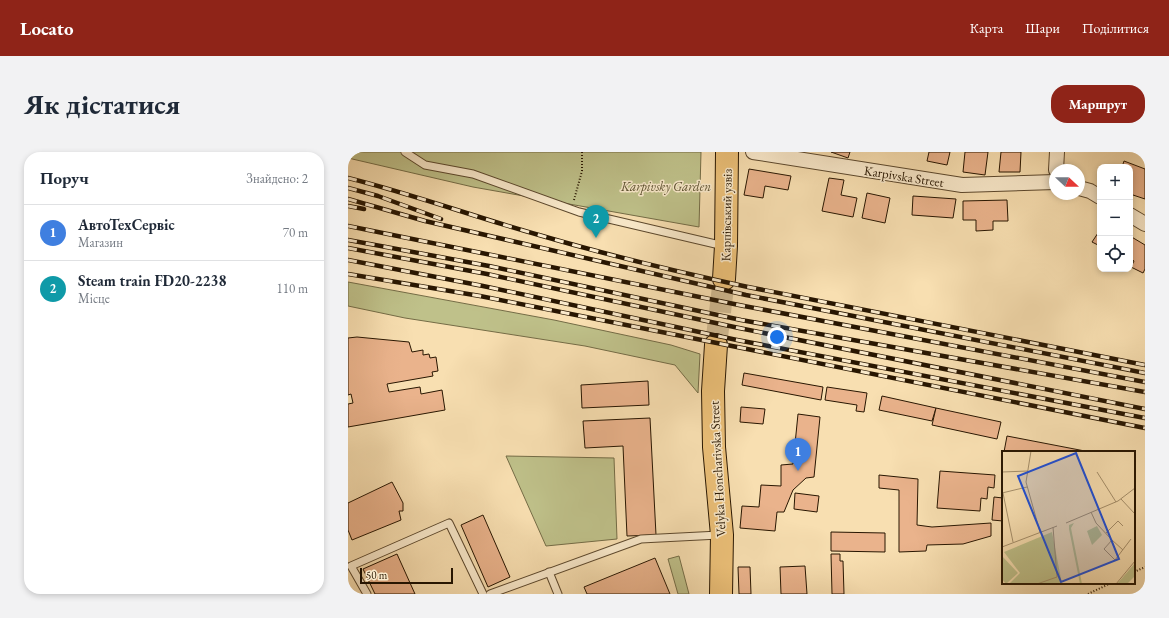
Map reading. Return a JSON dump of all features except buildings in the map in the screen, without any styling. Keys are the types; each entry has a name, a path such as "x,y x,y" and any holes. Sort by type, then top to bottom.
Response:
{"main road":[{"name":"Карпівський узвіз","path":"724,279 726,246 727,152"},
{"name":"Velyka Honcharivska Street","path":"716,345 713,391 714,440 722,535 721,594"}],"street":[{"name":"Karpivska Street","path":"753,152 962,185 1049,182"},
{"path":"1056,164 1057,152"},
{"path":"1085,190 1097,195"},
{"path":"1133,217 1145,224"}],"lane":[{"path":"405,152 425,165 473,174 571,209 726,246"},
{"path":"367,594 351,566 449,524 483,594"},
{"path":"490,594 641,539 722,535"},
{"path":"549,572 558,594"}],"path":[{"path":"571,209 582,171 582,152"},
{"path":"1135,572 1145,567"},
{"path":"1088,594 1108,584"}],"green space":[{"name":"Karpivsky Garden","path":"348,152 701,152 699,227 473,187 348,158"},
{"path":"348,282 554,320 671,345 700,354 698,393 675,365 585,346 405,318 348,306"},
{"path":"506,456 614,458 617,539 546,546"},
{"path":"679,556 689,594 678,594 668,559"}],"tunnel":[{"path":"716,345 724,279"}],"railway":[{"path":"348,178 396,191 515,228 669,269 748,287 1145,365"},
{"path":"348,188 378,196 441,219"},
{"path":"348,199 425,221 746,295 1145,373"},
{"path":"348,206 364,209"},
{"path":"348,226 744,306 1145,382"},
{"path":"348,240 489,266 741,320 1145,392"},
{"path":"348,248 487,274 739,328 1145,409"},
{"path":"348,260 483,286 737,340 1145,418"},
{"path":"348,274 480,296 1145,428"}],"place":[{"name":"Steam train FD20-2238","path":"596,238"},
{"name":"АвтоТехСервіс","path":"798,471"}]}
